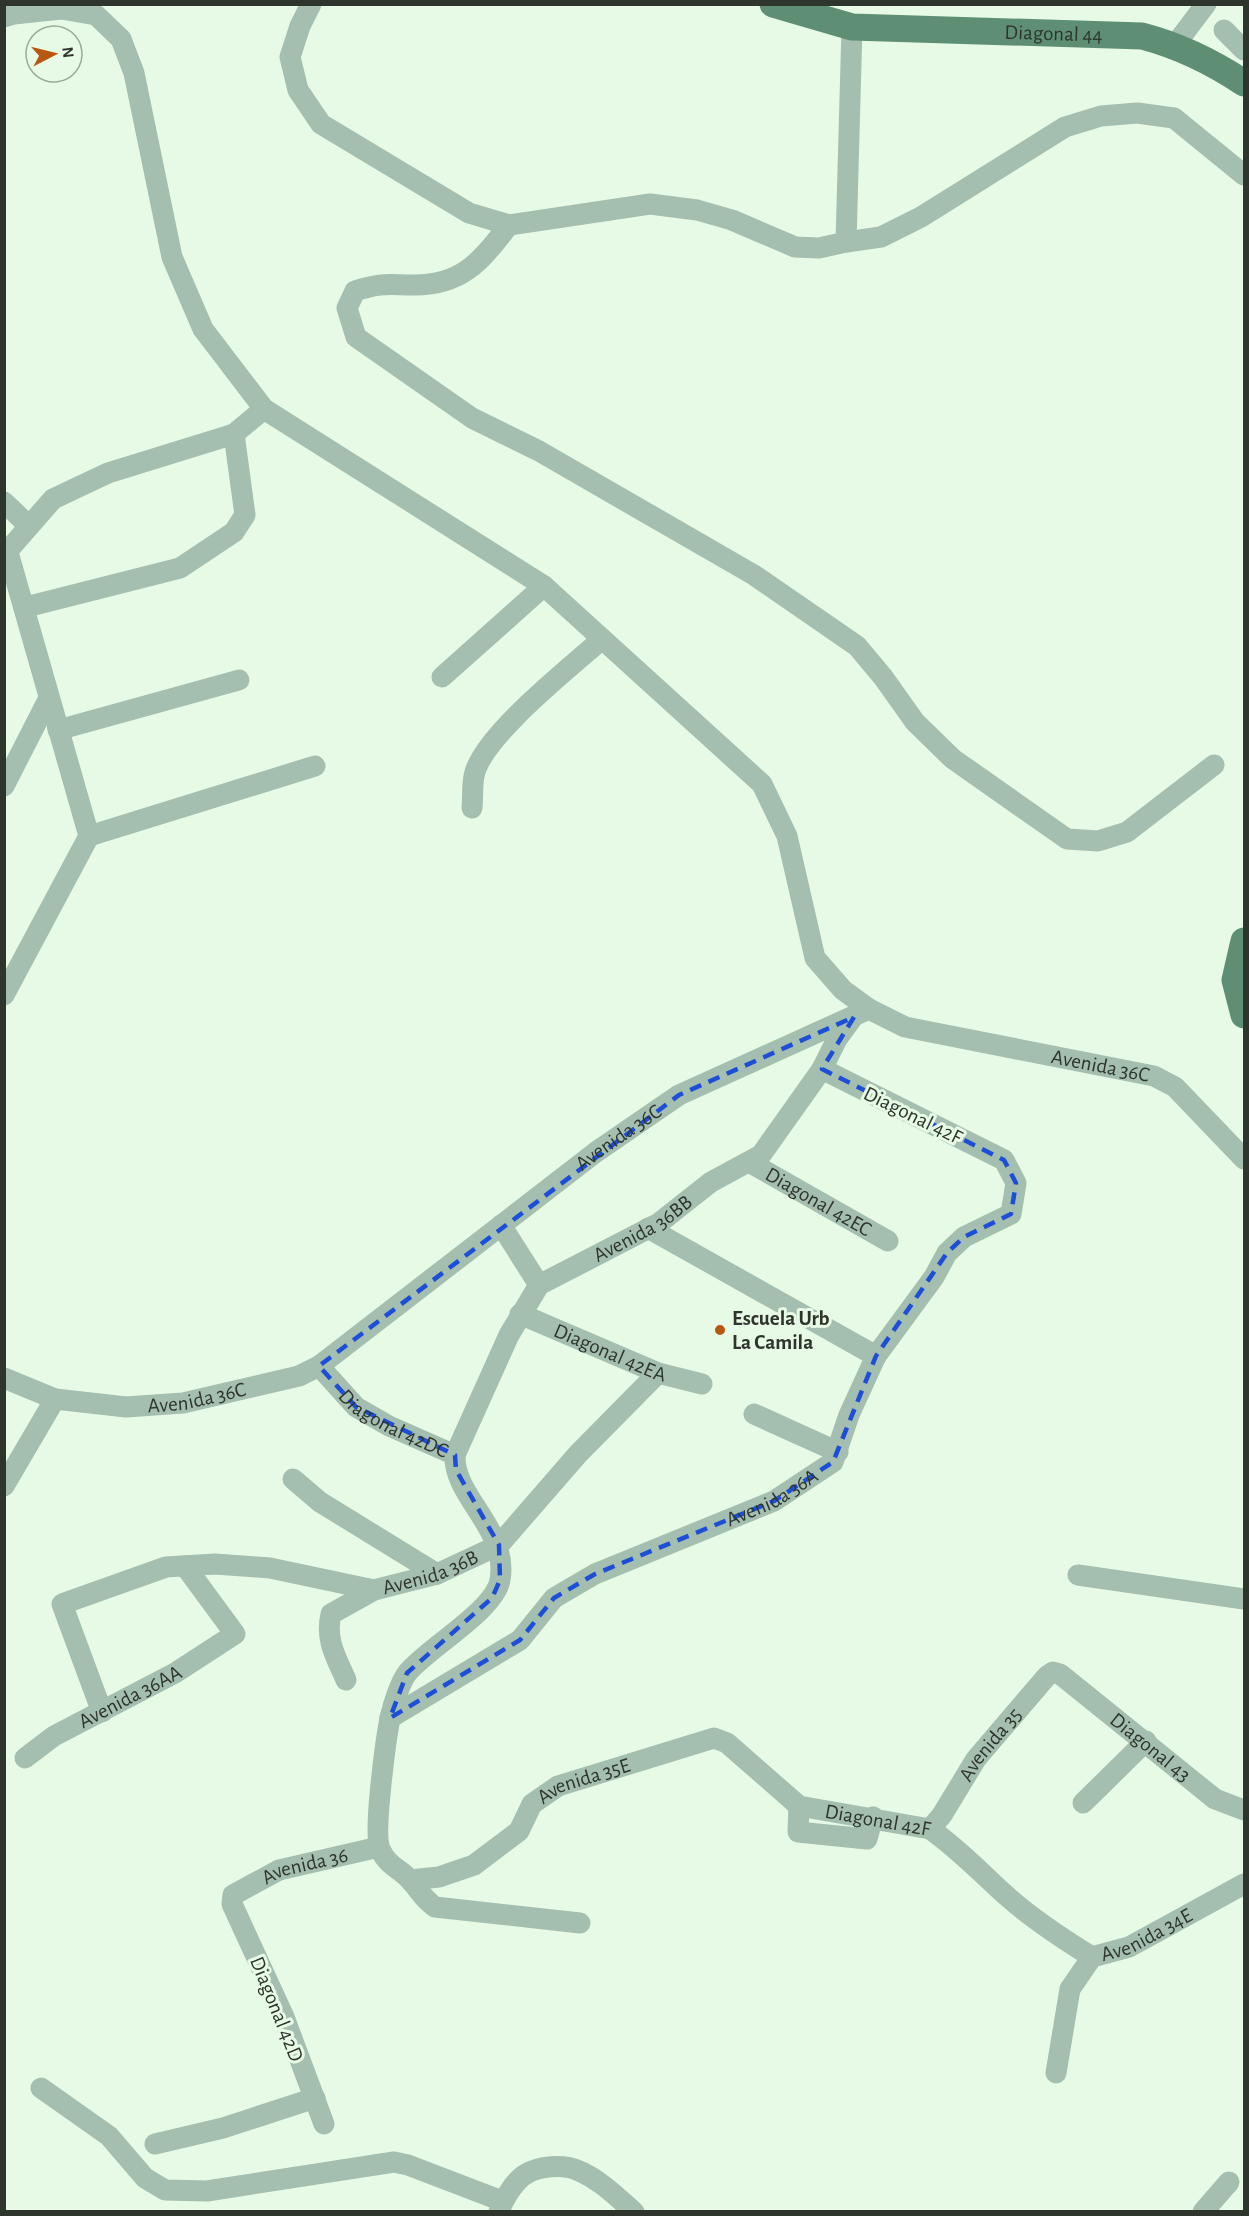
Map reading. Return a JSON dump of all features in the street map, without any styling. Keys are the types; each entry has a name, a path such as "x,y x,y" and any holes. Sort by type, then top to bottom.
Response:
{"main road":[{"name":"Diagonal 44","path":"774,4 852,27 1142,36 1175,45 1209,60 1245,83"},
{"path":"1245,941 1235,980 1245,1015"}],"street":[{"path":"311,4 300,26 290,57 298,90 321,124 469,213 509,225 650,204 697,210 732,220 795,247 819,248 881,237 921,217 1065,127 1101,116 1137,113 1174,118 1245,175"},
{"path":"1175,45 1206,4"},
{"path":"4,17 61,9 96,15 121,39 134,73 172,257 203,329 264,409 543,585 762,784 787,836 815,958 861,1013"},
{"path":"846,242 852,27"},
{"path":"1224,30 1245,50"},
{"path":"509,225 480,262 456,278 418,285 377,283 355,291 347,308 356,337 472,418 539,451 754,575 857,646 915,722 953,759 1067,839 1098,841 1127,832 1214,765"},
{"path":"4,996 89,836 49,698 26,607 6,552 53,499 108,472 234,434 264,409"},
{"path":"26,607 180,568 234,532 244,515 234,434"},
{"path":"4,502 29,526"},
{"path":"442,677 543,585"},
{"path":"472,808 474,774 484,753 501,732 602,639"},
{"path":"58,730 238,680"},
{"path":"4,786 49,698"},
{"path":"89,836 315,766"},
{"name":"Avenida 36BB","path":"455,1455 520,1314 539,1285 648,1228 711,1182 761,1155 822,1069 837,1039 861,1013"},
{"name":"Avenida 36C","path":"4,1378 55,1400 126,1407 183,1403 299,1376 319,1366 596,1152 679,1095 861,1013 905,1027 1154,1076 1175,1087 1245,1159"},
{"name":"Diagonal 42F","path":"822,1069 1004,1160"},
{"name":"Avenida 36A","path":"390,1718 520,1640 554,1598 595,1574 774,1501 833,1462 849,1415 876,1356 934,1277 947,1253 963,1237 1011,1214 1016,1183 1004,1160"},
{"name":"Diagonal 42EC","path":"749,1162 888,1241"},
{"path":"501,1225 539,1285"},
{"path":"648,1228 876,1356"},
{"name":"Diagonal 42EA","path":"520,1314 658,1373 702,1384"},
{"name":"Diagonal 42DC","path":"319,1366 356,1407 389,1426 455,1455 456,1470 499,1545 500,1580 492,1598 407,1673 390,1718 378,1828 379,1847"},
{"name":"Avenida 36B","path":"102,1712 62,1604 166,1567 215,1564 270,1568 374,1590 437,1574 499,1545 578,1454 658,1373"},
{"path":"4,1486 55,1400"},
{"path":"754,1414 838,1452"},
{"path":"293,1479 320,1502 437,1574"},
{"name":"Avenida 36AA","path":"25,1758 54,1736 175,1673 235,1634 185,1566"},
{"path":"1078,1575 1245,1599"},
{"path":"346,1680 329,1644 328,1629 331,1614 374,1590"},
{"name":"Avenida 35","path":"930,1829 942,1815 976,1759 1047,1676 1053,1672 1060,1674"},
{"name":"Diagonal 43","path":"1060,1674 1146,1741 1215,1799 1245,1810"},
{"name":"Diagonal 42F","path":"714,1738 727,1743 799,1806 873,1817 930,1829 1053,1933 1092,1956"},
{"name":"Avenida 35E","path":"410,1880 439,1877 474,1865 519,1831 532,1804 558,1786 714,1738"},
{"path":"1083,1803 1146,1741"},
{"path":"379,1847 390,1866 410,1880 421,1897 435,1907 580,1923"},
{"name":"Avenida 36","path":"233,1895 279,1870 379,1847"},
{"name":"Avenida 34E","path":"1056,2073 1070,1989 1092,1956 1129,1947 1245,1884"},
{"name":"Diagonal 42D","path":"233,1895 232,1904 284,2017 324,2124"},
{"path":"41,2088 109,2136 145,2178 165,2190 207,2191 394,2162 408,2164 500,2206 526,2174 553,2166 575,2169 606,2186 634,2211"},
{"path":"155,2144 223,2128 315,2098"},
{"path":"1203,2211 1229,2182"}],"highlighted area":[{"path":"854,1017 822,1069 1004,1160 1016,1183 1011,1214 964,1237 947,1253 876,1356 833,1462 774,1501 595,1574 554,1598 520,1640 390,1718 407,1673 492,1598 500,1580 499,1545 456,1470 455,1455 356,1407 319,1366 679,1095"}],"place":[{"name":"Escuela Urb La Camila","path":"720,1330"}]}
